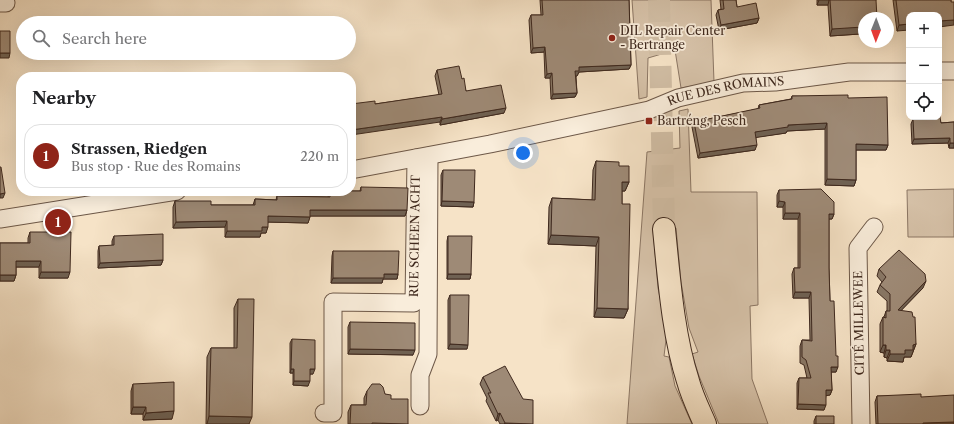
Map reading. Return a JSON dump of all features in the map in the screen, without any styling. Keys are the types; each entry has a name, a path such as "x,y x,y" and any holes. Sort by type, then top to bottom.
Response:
{"main road":[{"path":"664,229 678,338 688,381 705,424"}],"street":[{"path":"942,72 954,71"},
{"name":"RUE DES ROMAINS","path":"356,169 423,157 649,110 678,98 743,83 775,82 849,72 906,72"},
{"path":"420,406 420,375 428,354 423,157"},
{"name":"RUE SCHEEN ACHT","path":"324,413 333,413 333,302 414,303 423,157"},
{"path":"0,220 146,196"},
{"name":"CITÉ MILLEWEE","path":"861,424 858,248 874,227"}],"shaded area":[{"path":"632,0 711,0 714,82 681,88 675,50 648,58 647,97 639,99"},
{"path":"688,109 691,192 757,192 758,305 750,306 752,379 768,424 719,424 699,376 692,354 698,352 689,328 681,282 676,228 653,229 658,288 667,332 664,356 669,357 675,386 692,424 627,424 647,152 680,148 679,111"},
{"path":"954,189 954,237 908,237 907,190"}],"building":[{"path":"542,0 629,0 631,65 579,67 579,71 575,71 577,93 553,94 552,73 547,74 545,47 533,48 531,15 543,15"},
{"path":"723,0 736,0 737,7 756,3 759,18 721,25 718,10 724,9"},
{"path":"830,0 876,0 877,12 858,12 858,27 832,29"},
{"path":"896,0 951,0 951,2 954,2 954,20 942,21 942,12 906,12 906,24 899,25"},
{"path":"0,31 10,31 10,53 0,53"},
{"path":"459,66 462,79 464,78 466,91 501,85 506,108 442,119 442,117 356,129 356,103 375,101 375,104 442,94 437,70"},
{"path":"848,95 848,98 887,97 888,145 856,144 856,180 827,179 827,123 788,125 788,127 755,132 757,145 700,153 694,122 760,108 759,105 792,99 792,96"},
{"path":"913,120 940,120 941,123 954,122 954,143 950,143 950,138 914,139"},
{"path":"596,161 619,162 619,166 629,166 629,182 622,182 622,204 630,204 628,309 597,308 599,237 551,235 552,198 595,200"},
{"path":"0,167 5,193 0,194"},
{"path":"443,170 475,170 474,202 442,201"},
{"path":"361,187 408,188 407,210 310,210 310,217 268,216 268,227 262,227 262,231 227,231 227,221 176,222 175,201 211,201 211,205 255,205 255,199 277,200 277,196 356,196 356,191 361,191"},
{"path":"821,189 834,202 834,214 829,214 829,268 830,301 834,301 836,356 838,356 838,367 831,367 832,390 826,390 826,405 798,404 799,378 811,378 806,360 802,357 802,340 812,341 811,292 795,292 794,268 800,268 800,213 785,213 785,202 779,201 779,190"},
{"path":"30,232 71,232 70,272 41,272 41,261 16,261 16,275 0,275 0,243 30,243"},
{"path":"163,234 163,260 100,263 99,246 114,245 114,236"},
{"path":"448,236 472,236 471,274 448,274"},
{"path":"899,250 925,274 926,281 898,310 912,312 913,317 915,317 916,344 913,345 913,350 905,350 905,354 890,354 890,350 886,350 886,345 883,345 883,317 886,318 886,311 890,311 890,294 880,285 886,277 879,269"},
{"path":"333,251 399,251 398,274 384,274 384,278 333,278"},
{"path":"450,295 469,295 468,345 450,344"},
{"path":"238,299 254,299 252,417 209,416 211,348 237,348"},
{"path":"350,322 415,323 415,350 350,349"},
{"path":"292,339 315,340 315,369 310,369 310,381 294,381 294,369 291,369"},
{"path":"505,366 523,399 533,400 533,424 505,423 500,413 498,414 488,393 491,393 483,377"},
{"path":"174,382 174,411 146,413 146,407 133,407 133,384"},
{"path":"372,384 380,384 383,387 385,394 391,395 391,399 408,399 408,424 350,424 351,405 366,405 367,391"},
{"path":"921,394 921,397 954,395 954,422 878,424 877,396"},
{"path":"816,416 834,416 834,424 816,424"}],"tunnel":[{"path":"659,0 664,229"}],"place":[{"name":"DIL Repair Center - Bertrange","path":"612,38"},
{"name":"Bartréng, Pesch","path":"649,121"},
{"name":"Strassen, Riedgen","path":"58,222"}]}
